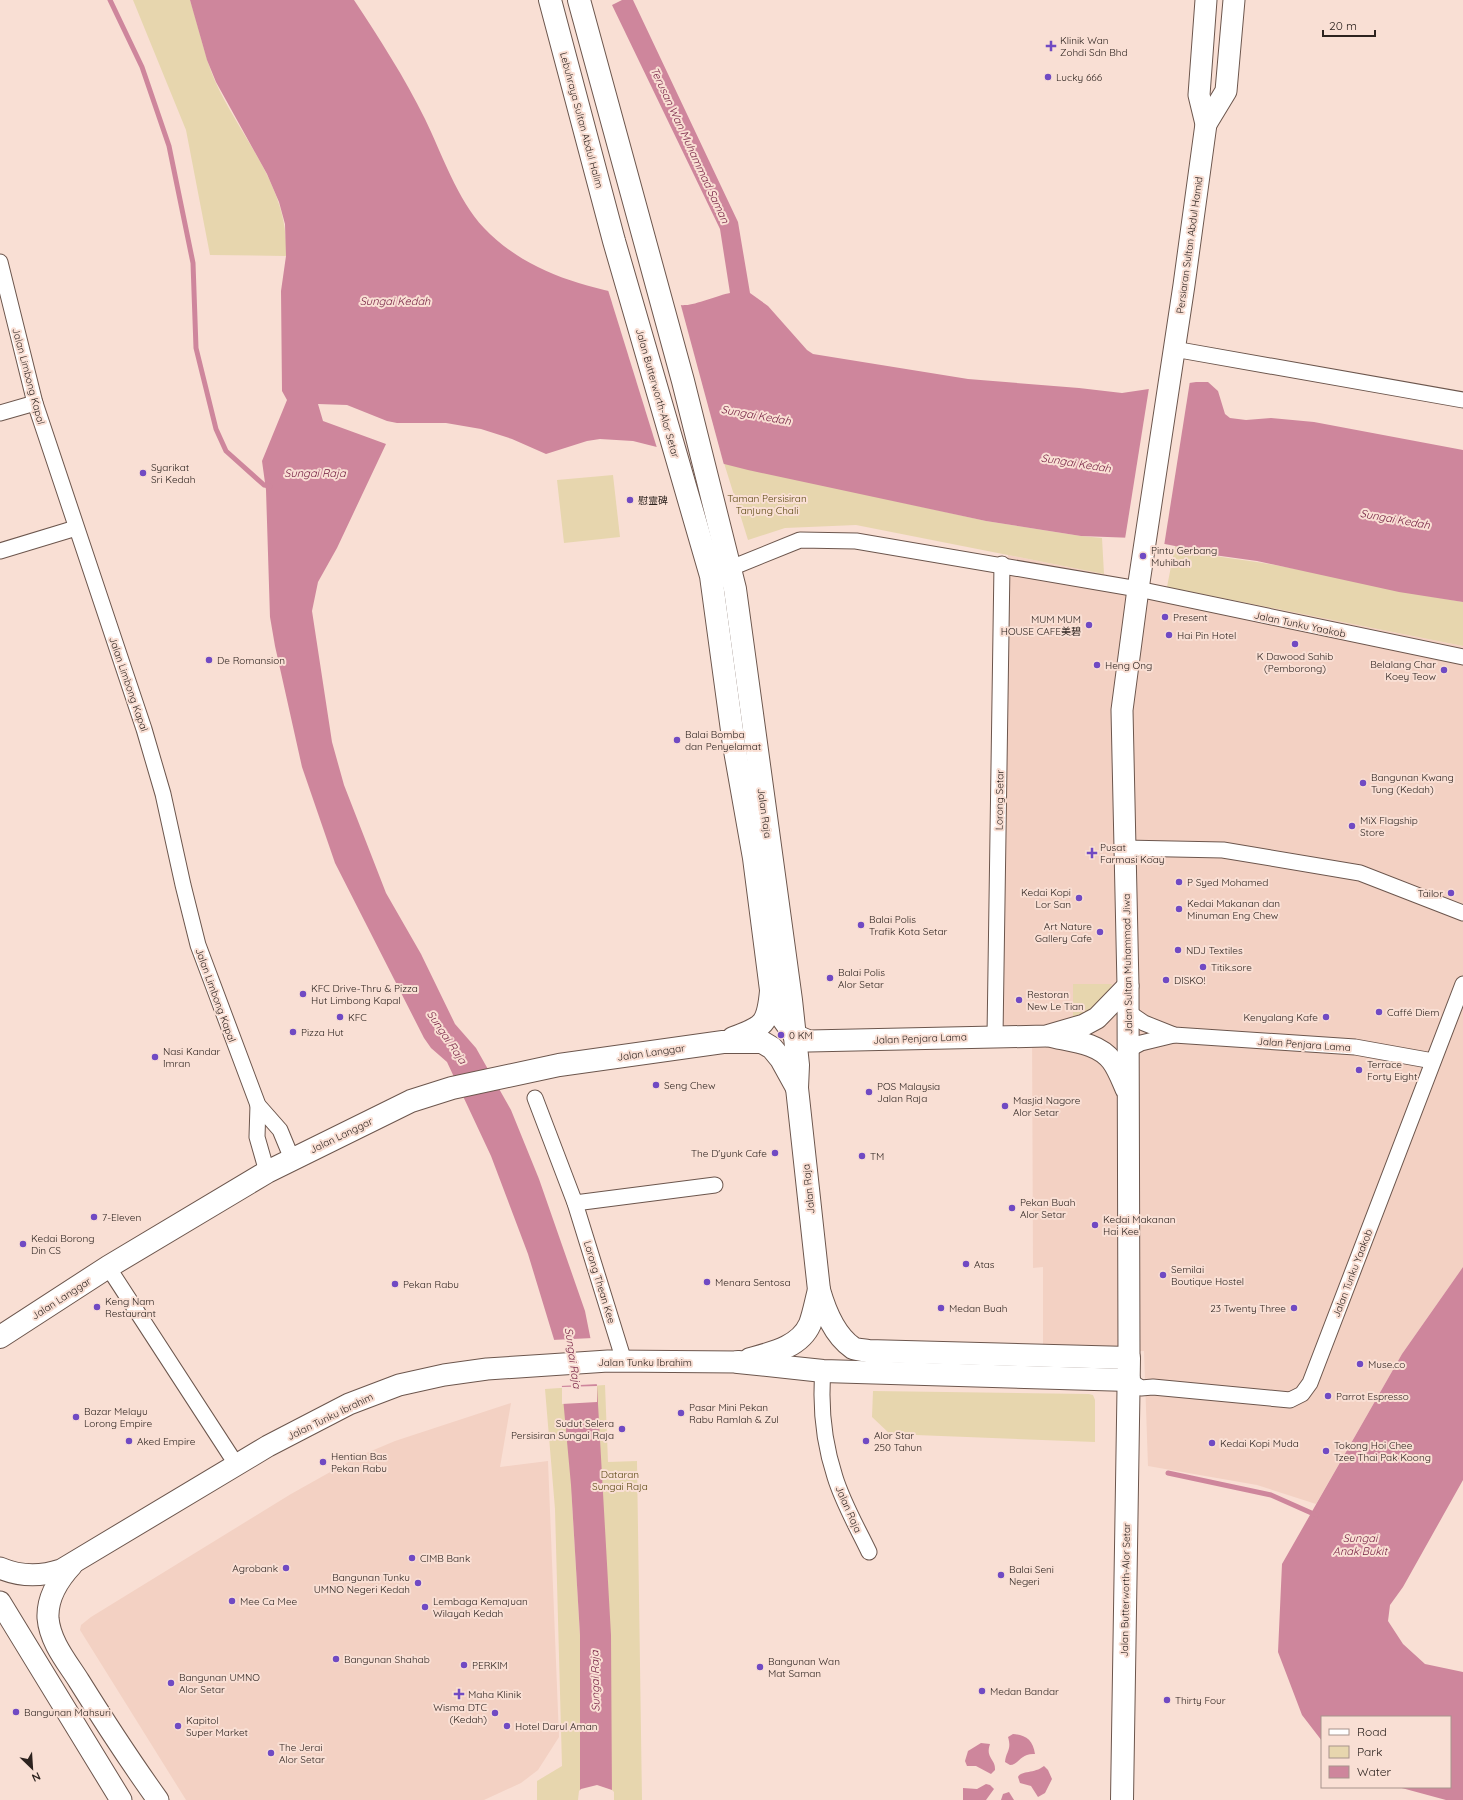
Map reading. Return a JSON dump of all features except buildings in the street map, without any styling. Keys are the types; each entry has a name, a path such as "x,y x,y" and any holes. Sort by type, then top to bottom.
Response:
{"main road":[{"name":"Lebuhraya Sultan Abdul Halim","path":"550,0 614,240"},
{"name":"Persiaran Sultan Abdul Hamid","path":"1139,580 1173,357 1206,124 1199,95 1206,0"},
{"name":"Persiaran Sultan Abdul Hamid","path":"1206,124 1226,91 1234,0"},
{"name":"Jalan Raja","path":"582,3 724,539 721,572 734,745 754,858 771,990"},
{"name":"Jalan Butterworth-Alor Setar","path":"614,240 702,545"},
{"name":"Jalan Raja","path":"702,545 721,572 740,618 795,1035 798,1065 797,1088 818,1290"},
{"name":"Jalan Sultan Muhammad Jiwa","path":"1128,1358 1128,986 1122,710 1139,580"},
{"name":"Jalan Penjara Lama","path":"1046,1036 1084,1025 1097,1018 1108,1009 1128,986"},
{"path":"771,990 776,1009 783,1021 795,1035"},
{"name":"Jalan Langgar","path":"722,1042 755,1030 762,1024 769,1007 771,990"},
{"name":"Jalan Penjara Lama","path":"795,1035 809,1041 1046,1036 1094,1047 1104,1052 1112,1061 1128,1092"},
{"name":"Jalan Langgar","path":"0,1336 108,1268 267,1172 411,1101 452,1088 558,1065 722,1042 762,1042 772,1048"},
{"name":"Jalan Raja","path":"772,1048 781,1059 797,1088"},
{"path":"818,1290 824,1309 832,1324 854,1349 868,1351 1128,1358"},
{"path":"738,1362 782,1349 801,1337 809,1324 818,1290"},
{"name":"Jalan Butterworth-Alor Setar","path":"1122,1800 1129,1380 1128,1358"},
{"name":"Jalan Tunku Ibrahim","path":"72,1564 236,1464 349,1404 399,1385 466,1372 548,1365 624,1361 738,1362"},
{"path":"738,1362 823,1371 1129,1380"},
{"path":"0,1568 12,1573 37,1576 55,1572 72,1564"},
{"path":"72,1564 58,1579 50,1598 48,1618 54,1640 121,1748 158,1800"},
{"path":"0,1602 6,1623 122,1800"}],"street":[{"name":"Jalan Limbong Kapal","path":"0,262 35,403 144,729 163,794 198,945 258,1105 280,1130 292,1159"},
{"path":"1173,357 1463,400"},
{"path":"0,413 35,403"},
{"path":"0,551 76,528"},
{"name":"Jalan Tunku Yaakob","path":"721,572 800,540 856,541 1002,564 1139,580 1463,657"},
{"name":"Lorong Setar","path":"995,1036 1002,564"},
{"path":"1124,848 1223,850 1360,873 1463,913"},
{"name":"Jalan Tunku Yaakob","path":"1129,1380 1141,1388 1290,1400 1302,1394 1310,1383 1463,984"},
{"name":"Jalan Penjara Lama","path":"1128,1012 1144,1023 1174,1035 1355,1047 1434,1061"},
{"name":"Jalan Penjara Lama","path":"1128,1050 1141,1044 1174,1035"},
{"name":"Lorong Thean Kee","path":"535,1098 575,1203 624,1361"},
{"name":"Jalan Limbong Kapal","path":"258,1105 257,1137 267,1172"},
{"path":"575,1203 715,1185"},
{"path":"108,1268 236,1464"},
{"name":"Jalan Raja","path":"823,1371 821,1394 827,1440 835,1476 869,1552"}],"shaded area":[{"path":"1008,555 1104,574 1156,588 1167,587 1463,646 1463,1267 1402,1354 1316,1504 1257,1485 1148,1466 1144,1351 1043,1352 1043,1267 1033,1268 1032,1025 1000,1025"},
{"path":"511,1403 500,1467 548,1461 559,1737 538,1770 521,1783 484,1800 186,1800 80,1630 81,1625 91,1617 291,1494 357,1457 395,1441"}],"green space":[{"path":"133,0 190,0 215,81 262,165 272,186 280,208 285,231 286,256 210,255 186,130"},
{"name":"Taman Persisiran Tanjung Chali","path":"724,463 986,521 1102,538 1104,574 856,525 785,528 748,540"},
{"path":"613,475 620,537 564,543 557,480"},
{"path":"1175,546 1214,556 1280,566 1463,602 1463,646 1167,587"},
{"path":"1073,984 1112,984 1109,992 1097,1007 1073,1020"},
{"name":"Dataran Sungai Raja","path":"605,1385 608,1462 637,1461 642,1800 537,1800 537,1781 562,1766 555,1509 545,1389","holes":["571,1485 597,1785 580,1635"]},
{"path":"873,1391 1089,1394 1093,1395 1095,1400 1095,1442 890,1434 872,1417"}],"water":[{"name":"Sungai Kedah","path":"190,0 354,0 409,88 466,204 484,228 501,244 539,268 581,284 672,304 690,305 730,293 720,229 612,5 622,0 633,0 738,222 750,293 768,306 807,350 813,354 968,379 1122,393 1196,382 1208,382 1218,391 1225,414 1230,418 1246,420 1271,418 1314,422 1463,450 1463,602 1399,592 1257,561 1192,552 1175,546 1134,538 1081,536 986,521 748,470 633,441 600,439 587,441 546,454 512,439 481,429 446,423 397,423 387,421 347,405 318,404 323,421 386,444 337,548 318,582 312,611 332,742 344,785 386,893 421,954 455,1024 476,1048 511,1110 539,1179 585,1311 592,1346 597,1386 611,1635 612,1800 580,1800 580,1635 571,1485 562,1387 556,1346 528,1254 491,1156 447,1062 431,1048 424,1038 335,863 302,767 270,617 266,490 262,461 287,400 282,391 281,291 286,256 285,224 279,202 267,174 216,82 207,60"},
{"name":"Sungai Anak Bukit","path":"1463,1267 1463,1480 1403,1587 1390,1605 1388,1621 1403,1644 1425,1664 1463,1672 1463,1800 1446,1800 1402,1788 1451,1788 1451,1716 1321,1716 1321,1740 1302,1715 1278,1652 1282,1564 1402,1354"},
{"path":"1013,1734 1028,1739 1033,1745 1035,1754 1026,1755 1016,1763 1010,1765 1005,1762 1009,1748 1008,1737"},
{"path":"981,1743 990,1744 989,1752 995,1766 995,1770 991,1774 976,1766 967,1766 965,1761 968,1751"},
{"path":"1044,1766 1048,1770 1052,1779 1045,1793 1038,1797 1031,1786 1020,1783 1018,1777 1022,1773 1036,1770"},
{"path":"986,1784 990,1785 994,1789 986,1800 963,1800 963,1788 977,1789"},
{"path":"1009,1792 1014,1800 1001,1800 1003,1794"}],"pier":[{"path":"608,290 680,302 724,465 657,448"},
{"path":"1190,381 1164,546 1125,539 1149,388"},
{"path":"593,1338 599,1384 560,1386 552,1340"},
{"path":"597,1386 597,1402 562,1404 562,1387"},
{"path":"597,1785 612,1790 614,1792 614,1800 578,1800 579,1791 581,1789"}],"waterway":[{"path":"110,0 142,67 169,146 193,263 196,348 216,429 226,451 264,485 270,486"},
{"path":"1168,1473 1271,1495 1316,1515"}],"place":[{"name":"Klinik Wan Zohdi Sdn Bhd","path":"1051,46"},
{"name":"Lucky 666","path":"1048,77"},
{"name":"Syarikat Sri Kedah","path":"143,473"},
{"name":"慰霊碑","path":"630,500"},
{"name":"Pintu Gerbang Muhibah","path":"1143,556"},
{"name":"Present","path":"1165,617"},
{"name":"MUM MUM HOUSE CAFE美碧","path":"1089,625"},
{"name":"Hai Pin Hotel","path":"1169,635"},
{"name":"K Dawood Sahib (Pemborong)","path":"1295,644"},
{"name":"De Romansion","path":"209,660"},
{"name":"Heng Ong","path":"1097,665"},
{"name":"Belalang Char Koey Teow","path":"1444,670"},
{"name":"Balai Bomba dan Penyelamat","path":"677,740"},
{"name":"Bangunan Kwang Tung (Kedah)","path":"1363,783"},
{"name":"MiX Flagship Store","path":"1352,826"},
{"name":"Pusat Farmasi Koay","path":"1092,853"},
{"name":"P Syed Mohamed","path":"1179,882"},
{"name":"Tailor","path":"1451,893"},
{"name":"Kedai Kopi Lor San","path":"1079,898"},
{"name":"Kedai Makanan dan Minuman Eng Chew","path":"1179,909"},
{"name":"Balai Polis Trafik Kota Setar","path":"861,925"},
{"name":"Art Nature Gallery Cafe","path":"1100,932"},
{"name":"NDJ Textiles","path":"1178,950"},
{"name":"Titik.sore","path":"1203,967"},
{"name":"Balai Polis Alor Setar","path":"830,978"},
{"name":"DISKO!","path":"1166,980"},
{"name":"KFC Drive-Thru & Pizza Hut Limbong Kapal","path":"303,994"},
{"name":"Restoran New Le Tian","path":"1019,1000"},
{"name":"Caffé Diem","path":"1379,1012"},
{"name":"KFC","path":"340,1017"},
{"name":"Kenyalang Kafe","path":"1326,1017"},
{"name":"Pizza Hut","path":"293,1032"},
{"name":"0 KM","path":"781,1035"},
{"name":"Nasi Kandar Imran","path":"155,1057"},
{"name":"Terrace Forty Eight","path":"1359,1070"},
{"name":"Seng Chew","path":"656,1085"},
{"name":"POS Malaysia Jalan Raja","path":"869,1092"},
{"name":"Masjid Nagore Alor Setar","path":"1005,1106"},
{"name":"The D'yunk Cafe","path":"775,1153"},
{"name":"TM","path":"862,1156"},
{"name":"Pekan Buah Alor Setar","path":"1012,1208"},
{"name":"7-Eleven","path":"94,1217"},
{"name":"Kedai Makanan Hai Kee","path":"1095,1225"},
{"name":"Kedai Borong Din CS","path":"23,1244"},
{"name":"Atas","path":"966,1264"},
{"name":"Semilai Boutique Hostel","path":"1163,1275"},
{"name":"Menara Sentosa","path":"707,1282"},
{"name":"Pekan Rabu","path":"395,1284"},
{"name":"Keng Nam Restaurant","path":"97,1307"},
{"name":"Medan Buah","path":"941,1308"},
{"name":"23 Twenty Three","path":"1294,1308"},
{"name":"Muse.co","path":"1360,1364"},
{"name":"Parrot Espresso","path":"1328,1396"},
{"name":"Pasar Mini Pekan Rabu Ramlah & Zul","path":"681,1413"},
{"name":"Bazar Melayu Lorong Empire","path":"76,1417"},
{"name":"Sudut Selera Persisiran Sungai Raja","path":"622,1429"},
{"name":"Aked Empire","path":"129,1441"},
{"name":"Alor Star 250 Tahun","path":"866,1441"},
{"name":"Kedai Kopi Muda","path":"1212,1443"},
{"name":"Tokong Hoi Chee Tzee Thai Pak Koong","path":"1326,1451"},
{"name":"Hentian Bas Pekan Rabu","path":"323,1462"},
{"name":"CIMB Bank","path":"412,1558"},
{"name":"Agrobank","path":"286,1568"},
{"name":"Balai Seni Negeri","path":"1001,1575"},
{"name":"Bangunan Tunku UMNO Negeri Kedah","path":"418,1583"},
{"name":"Mee Ca Mee","path":"232,1601"},
{"name":"Lembaga Kemajuan Wilayah Kedah","path":"425,1607"},
{"name":"Bangunan Shahab","path":"336,1659"},
{"name":"PERKIM","path":"464,1665"},
{"name":"Bangunan Wan Mat Saman","path":"760,1667"},
{"name":"Bangunan UMNO Alor Setar","path":"171,1683"},
{"name":"Medan Bandar","path":"982,1691"},
{"name":"Maha Klinik","path":"459,1694"},
{"name":"Thirty Four","path":"1167,1700"},
{"name":"Bangunan Mahsuri","path":"16,1712"},
{"name":"Wisma DTC (Kedah)","path":"495,1713"},
{"name":"Kapitol Super Market","path":"178,1726"},
{"name":"Hotel Darul Aman","path":"507,1726"},
{"name":"The Jerai Alor Setar","path":"271,1753"}],"water label":[{"name":"Terusan Wan Muhammad Saman","path":"690,145"},
{"name":"Sungai Raja","path":"315,473"},
{"name":"Sungai Raja","path":"447,1037"},
{"name":"Sungai Raja","path":"573,1358"},
{"name":"Sungai Raja","path":"595,1681"}]}
